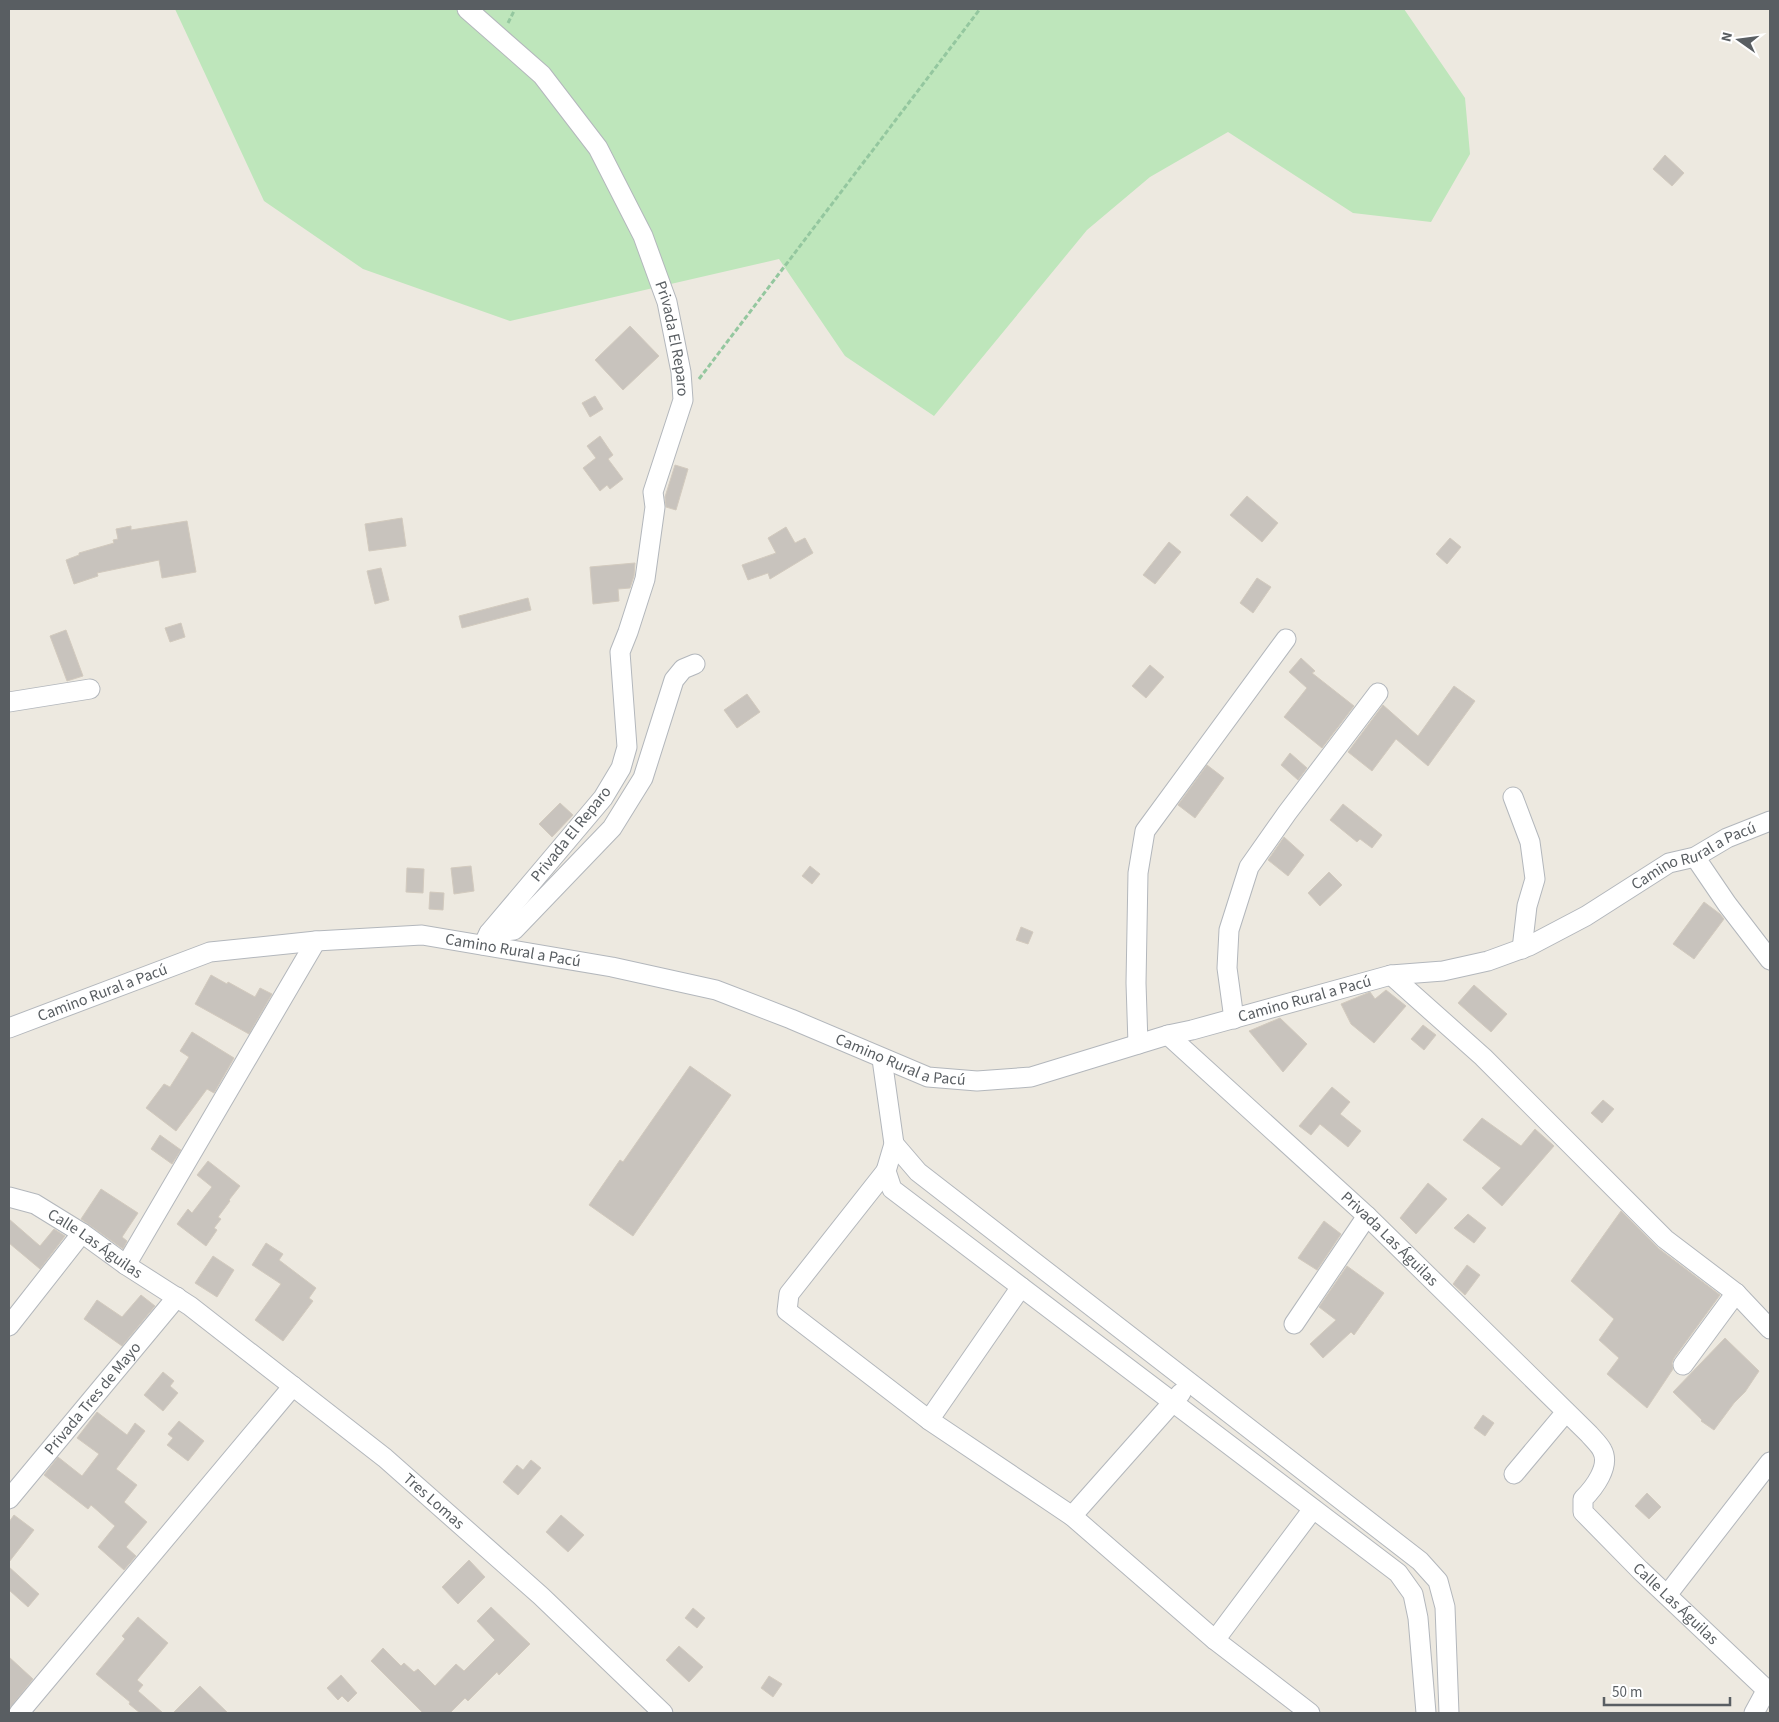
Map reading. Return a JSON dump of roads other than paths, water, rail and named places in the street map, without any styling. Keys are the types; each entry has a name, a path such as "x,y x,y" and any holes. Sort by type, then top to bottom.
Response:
{"street":[{"name":"Privada El Reparo","path":"468,9 542,75 598,148 643,236 667,302 681,372 683,400 653,492 655,507 645,579 620,652 626,747 621,768 603,798 486,939"},
{"path":"1138,1044 1136,983 1138,873 1146,831 1286,639"},
{"path":"486,939 514,930 612,828 643,778 674,680 683,669 695,664"},
{"path":"9,702 90,689"},
{"path":"1234,1019 1227,968 1229,930 1249,867 1287,813 1378,693"},
{"path":"1513,797 1530,842 1535,879 1527,906 1522,948"},
{"name":"Camino Rural a Pacú","path":"9,1028 210,952 316,941 422,935 486,939 716,990 791,1019 928,1077 977,1081 1031,1077 1168,1035 1234,1019 1392,975 1443,971 1488,962 1522,948 1586,916 1669,862 1695,857 1727,838 1770,821"},
{"path":"1695,857 1727,904 1770,960"},
{"path":"126,1265 316,941"},
{"path":"1392,975 1483,1057 1665,1238 1736,1293 1770,1329"},
{"name":"Privada Las Águilas","path":"1168,1035 1367,1216 1566,1412 1603,1451 1604,1469 1593,1488 1583,1499 1583,1512"},
{"path":"882,1059 894,1144 886,1171 790,1294 787,1312 929,1420 1072,1516 1215,1640 1310,1713"},
{"path":"894,1144 918,1172 1420,1561 1438,1582 1445,1607 1448,1704"},
{"path":"886,1171 892,1189 1398,1573 1413,1594 1418,1618 1426,1713"},
{"name":"Calle Las Águilas","path":"9,1197 35,1204 82,1233 126,1265 184,1302"},
{"path":"1294,1324 1367,1216"},
{"path":"9,1326 82,1233"},
{"path":"929,1420 1021,1287"},
{"path":"1683,1365 1736,1293"},
{"name":"Tres Lomas","path":"184,1302 393,1464 541,1596 657,1711"},
{"name":"Privada Tres de Mayo","path":"9,1499 184,1302"},
{"path":"1072,1516 1189,1383"},
{"path":"19,1713 293,1386"},
{"path":"1514,1474 1566,1412"},
{"path":"1667,1595 1770,1462"},
{"path":"1215,1640 1313,1509"},
{"name":"Calle Las Águilas","path":"1583,1512 1667,1595 1769,1691"},
{"path":"1422,1670 1448,1704"},
{"path":"1754,1713 1769,1691"}]}
